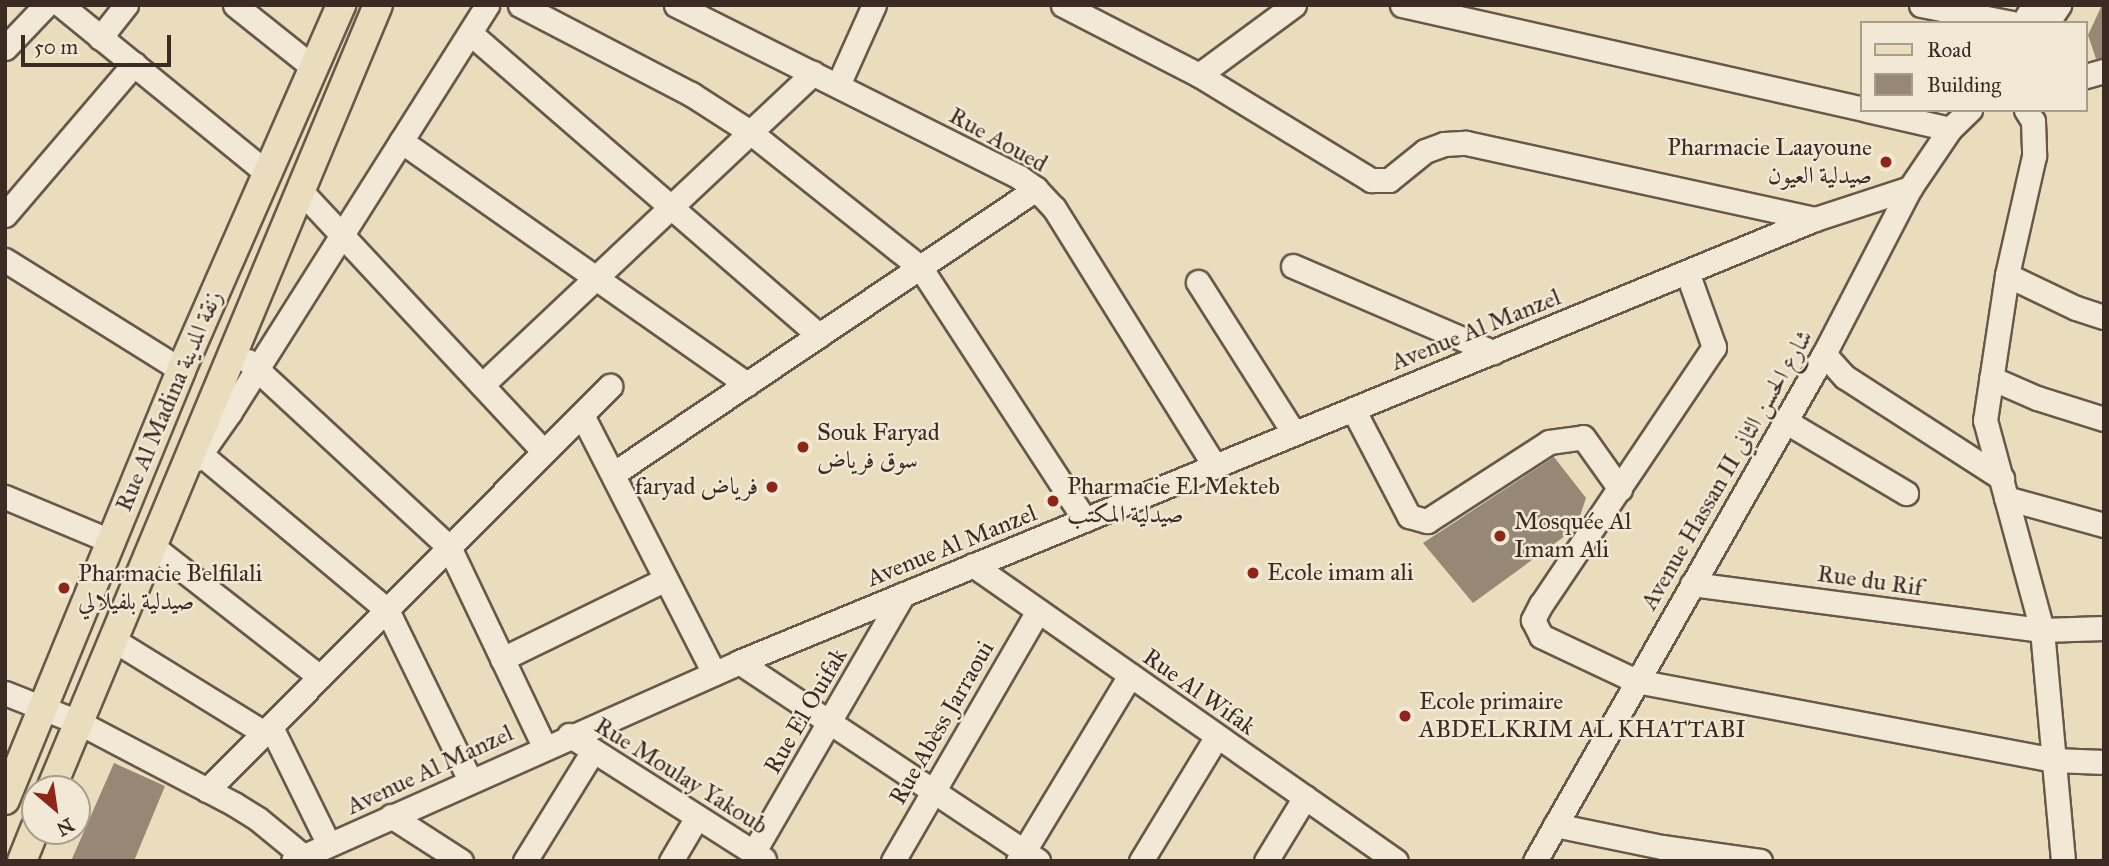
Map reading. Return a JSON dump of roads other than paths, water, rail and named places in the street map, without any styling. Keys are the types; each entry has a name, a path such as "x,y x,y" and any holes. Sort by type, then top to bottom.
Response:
{"main road":[{"name":"Rue Al Madina زنقة المدينة","path":"5,800 45,708 181,370 341,5"},
{"name":"Rue Al Madina زنقة المدينة","path":"57,775 171,496 196,450 233,346 378,5"}],"street":[{"path":"5,48 46,5"},
{"path":"61,5 268,174"},
{"path":"100,38 127,5"},
{"path":"235,5 314,68"},
{"path":"470,780 387,610 196,450 257,369 487,5"},
{"path":"520,5 691,94 750,132 919,267 1085,520"},
{"name":"Rue Aoued","path":"676,5 1019,177 1036,189 1054,208 1215,467"},
{"path":"838,85 874,5"},
{"path":"1063,5 1199,75 1371,180 1389,180 1425,151 1444,144 1466,143 1815,219"},
{"path":"1199,75 1294,5"},
{"path":"1402,5 1860,109"},
{"path":"1921,5 2002,21"},
{"path":"2024,21 2035,5"},
{"path":"2048,21 2059,5"},
{"path":"470,33 819,335"},
{"path":"5,215 134,64"},
{"path":"482,385 813,73"},
{"path":"1874,112 1950,129"},
{"name":"Avenue Hassan II شارع الحسن الثاني","path":"1535,861 1825,355 1910,188 1950,129 1968,112"},
{"path":"2027,112 2033,121 2034,156 2007,275 1985,421 2042,630 2063,861"},
{"path":"401,141 747,384"},
{"name":"Avenue Al Manzel","path":"298,859 544,746 739,662 1815,219 1910,188"},
{"path":"299,189 544,452"},
{"path":"613,474 1036,189"},
{"path":"5,260 181,370"},
{"path":"1293,266 1493,352"},
{"path":"1686,272 1714,347 1533,620 1541,636 1636,681 2054,760 2104,762"},
{"path":"2007,275 2076,308 2104,317"},
{"path":"1198,282 1294,433"},
{"path":"233,346 449,547 544,746"},
{"path":"1825,355 1845,377 2004,488 2104,525"},
{"path":"1991,378 2037,398 2104,419"},
{"path":"207,790 610,386"},
{"path":"1353,410 1409,516 1427,521 1549,442 1583,437 1620,489"},
{"path":"582,415 714,673"},
{"path":"1785,421 1906,493"},
{"path":"5,497 110,541"},
{"path":"151,545 320,677"},
{"name":"Rue Al Wifak","path":"973,565 1394,860"},
{"path":"502,659 666,579"},
{"name":"Rue du Rif","path":"1692,584 2042,630 2104,628"},
{"name":"Rue El Ouifak","path":"760,857 830,723 903,594"},
{"name":"Rue Abèss Jarraoui","path":"893,861 1038,611"},
{"path":"112,639 267,730 328,845"},
{"path":"739,662 933,791 1026,858 1130,675"},
{"path":"5,693 78,722 207,790 258,820 298,859"},
{"name":"Rue Moulay Yakoub","path":"569,735 760,857"},
{"path":"1141,861 1217,736"},
{"path":"525,861 593,751"},
{"path":"1266,861 1304,797"},
{"path":"391,817 461,861"},
{"path":"671,861 697,817"},
{"path":"1555,825 1660,854 1760,861"}],"place":[{"name":"Pharmacie Laayoune صيدلية العيون","path":"1886,162"},
{"name":"Souk Faryad سوق فرياض","path":"803,447"},
{"name":"faryad فرياض","path":"772,487"},
{"name":"Pharmacie El Mekteb صيدلية المكتب","path":"1053,501"},
{"name":"Mosquée Al Imam Ali","path":"1500,536"},
{"name":"Ecole imam ali","path":"1253,573"},
{"name":"Pharmacie Belfilali صيدلية بلفيلالي","path":"64,588"},
{"name":"Ecole primaire ABDELKRIM AL KHATTABI","path":"1405,716"}]}
